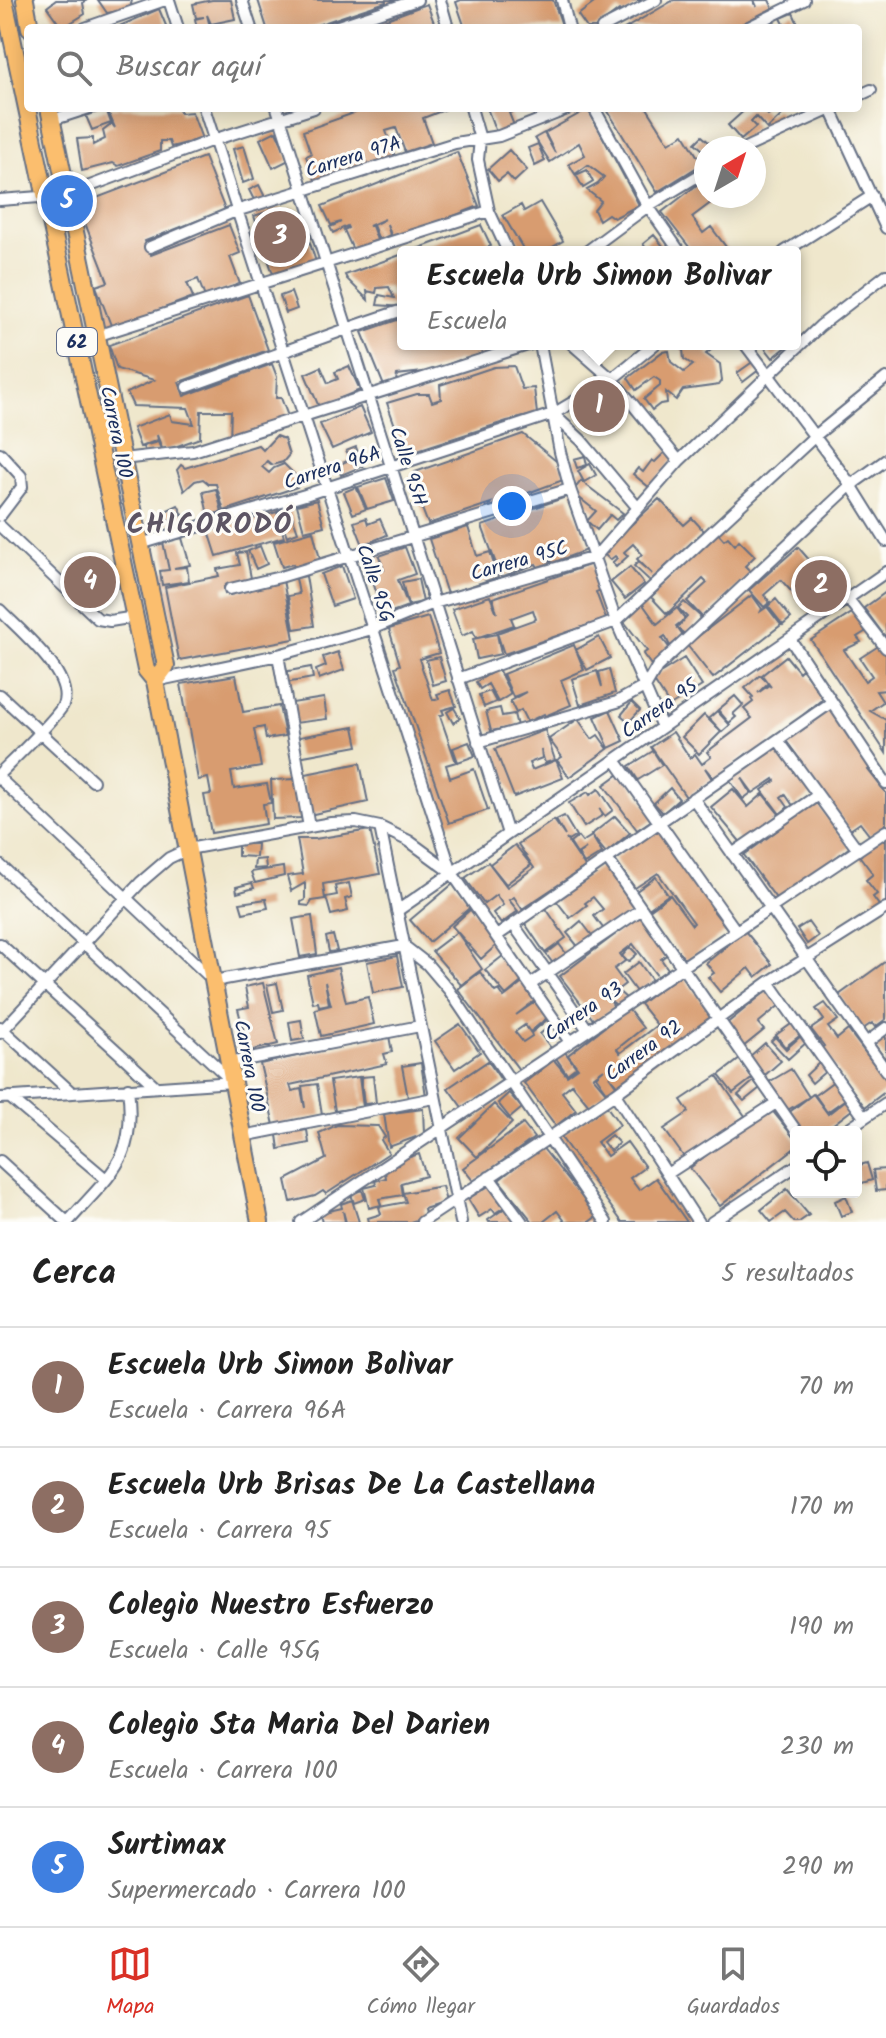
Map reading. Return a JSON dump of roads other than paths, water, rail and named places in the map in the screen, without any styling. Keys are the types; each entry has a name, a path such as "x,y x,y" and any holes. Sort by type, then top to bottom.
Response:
{"highway":[{"name":"Carrera 100","path":"4,0 6,34 24,108"},
{"path":"25,0 29,24"},
{"name":"Carrera 100","path":"25,112 146,670 155,681 260,1222"},
{"name":"Carrera 100","path":"50,114 166,666 155,681"}],"street":[{"path":"97,24 167,0 176,24"},
{"path":"242,0 250,24"},
{"path":"344,24 417,0"},
{"path":"440,0 447,24"},
{"path":"562,0 568,24"},
{"path":"610,24 656,0"},
{"path":"755,24 804,0"},
{"path":"862,94 871,90"},
{"name":"Calle 95G","path":"205,112 452,873 570,1042"},
{"path":"472,112 480,139 478,160 489,211 505,246"},
{"name":"Carrera 97A","path":"150,247 236,211 455,143 499,136 560,112"},
{"path":"596,112 648,206 676,246"},
{"path":"766,138 823,112"},
{"path":"834,112 886,228"},
{"path":"0,200 66,195 278,113"},
{"name":"Calle 95H","path":"278,113 508,834"},
{"path":"594,246 648,206 694,178"},
{"path":"793,246 872,196"},
{"path":"96,336 489,211"},
{"name":"Carrera 95C","path":"801,345 886,275"},
{"path":"187,387 397,312"},
{"path":"122,459 193,451 513,350"},
{"path":"541,350 570,489 616,621 662,727"},
{"path":"579,350 612,379 679,461"},
{"name":"Carrera 96A","path":"140,544 326,488 553,414 612,379 648,350"},
{"path":"750,350 851,485 886,541"},
{"name":"Carrera 95C","path":"155,681 278,655 372,629 434,603 595,557 679,461 796,350"},
{"path":"458,679 616,621 815,436 886,378"},
{"path":"553,414 581,440 638,508"},
{"path":"0,453 21,476 22,487 0,516"},
{"path":"478,742 617,702 646,686 657,667 851,485 886,460"},
{"path":"230,589 570,489"},
{"path":"0,526 98,619 110,621 135,617"},
{"name":"Carrera 95","path":"397,911 886,572"},
{"path":"848,599 886,648"},
{"path":"0,610 53,664 65,688 63,705 0,776 214,981 404,946 427,964 449,990 606,1222"},
{"path":"790,639 886,783"},
{"path":"278,655 309,827"},
{"path":"0,695 93,781"},
{"path":"498,935 832,702"},
{"path":"778,740 858,850"},
{"path":"615,760 736,931"},
{"path":"732,854 818,795"},
{"path":"693,798 886,1071"},
{"path":"71,1092 1,1030 127,897 169,858 188,849 309,827 356,822 380,827 409,841 452,873"},
{"path":"380,827 461,1222"},
{"name":"Carrera 93","path":"301,1222 886,831"},
{"path":"607,859 793,1126"},
{"path":"0,865 233,1082"},
{"name":"Carrera 92","path":"422,1222 615,1094 769,982 886,908"},
{"path":"531,984 642,909"},
{"path":"513,924 588,1030"},
{"path":"0,944 154,1085"},
{"path":"769,982 864,1117"},
{"path":"229,1063 420,1026"},
{"path":"866,1043 886,1028"},
{"path":"4,1097 233,1082"},
{"path":"0,1161 67,1222 118,1166 130,1140 132,1113 128,1088"},
{"path":"615,1094 698,1222"},
{"path":"4,1097 106,1179"},
{"path":"243,1136 434,1098"},
{"path":"667,1174 776,1103"},
{"path":"851,1126 886,1103"},
{"path":"712,1222 790,1170"},
{"path":"489,1177 522,1222"}],"place":[{"name":"Surtimax","path":"67,201"},
{"name":"Colegio Nuestro Esfuerzo","path":"280,237"},
{"name":"Escuela Urb Simon Bolivar","path":"599,406"},
{"name":"Colegio Sta Maria Del Darien","path":"90,582"},
{"name":"Escuela Urb Brisas De La Castellana","path":"821,586"}],"district":[{"name":"CHIGORODÓ","path":"210,523"}]}
